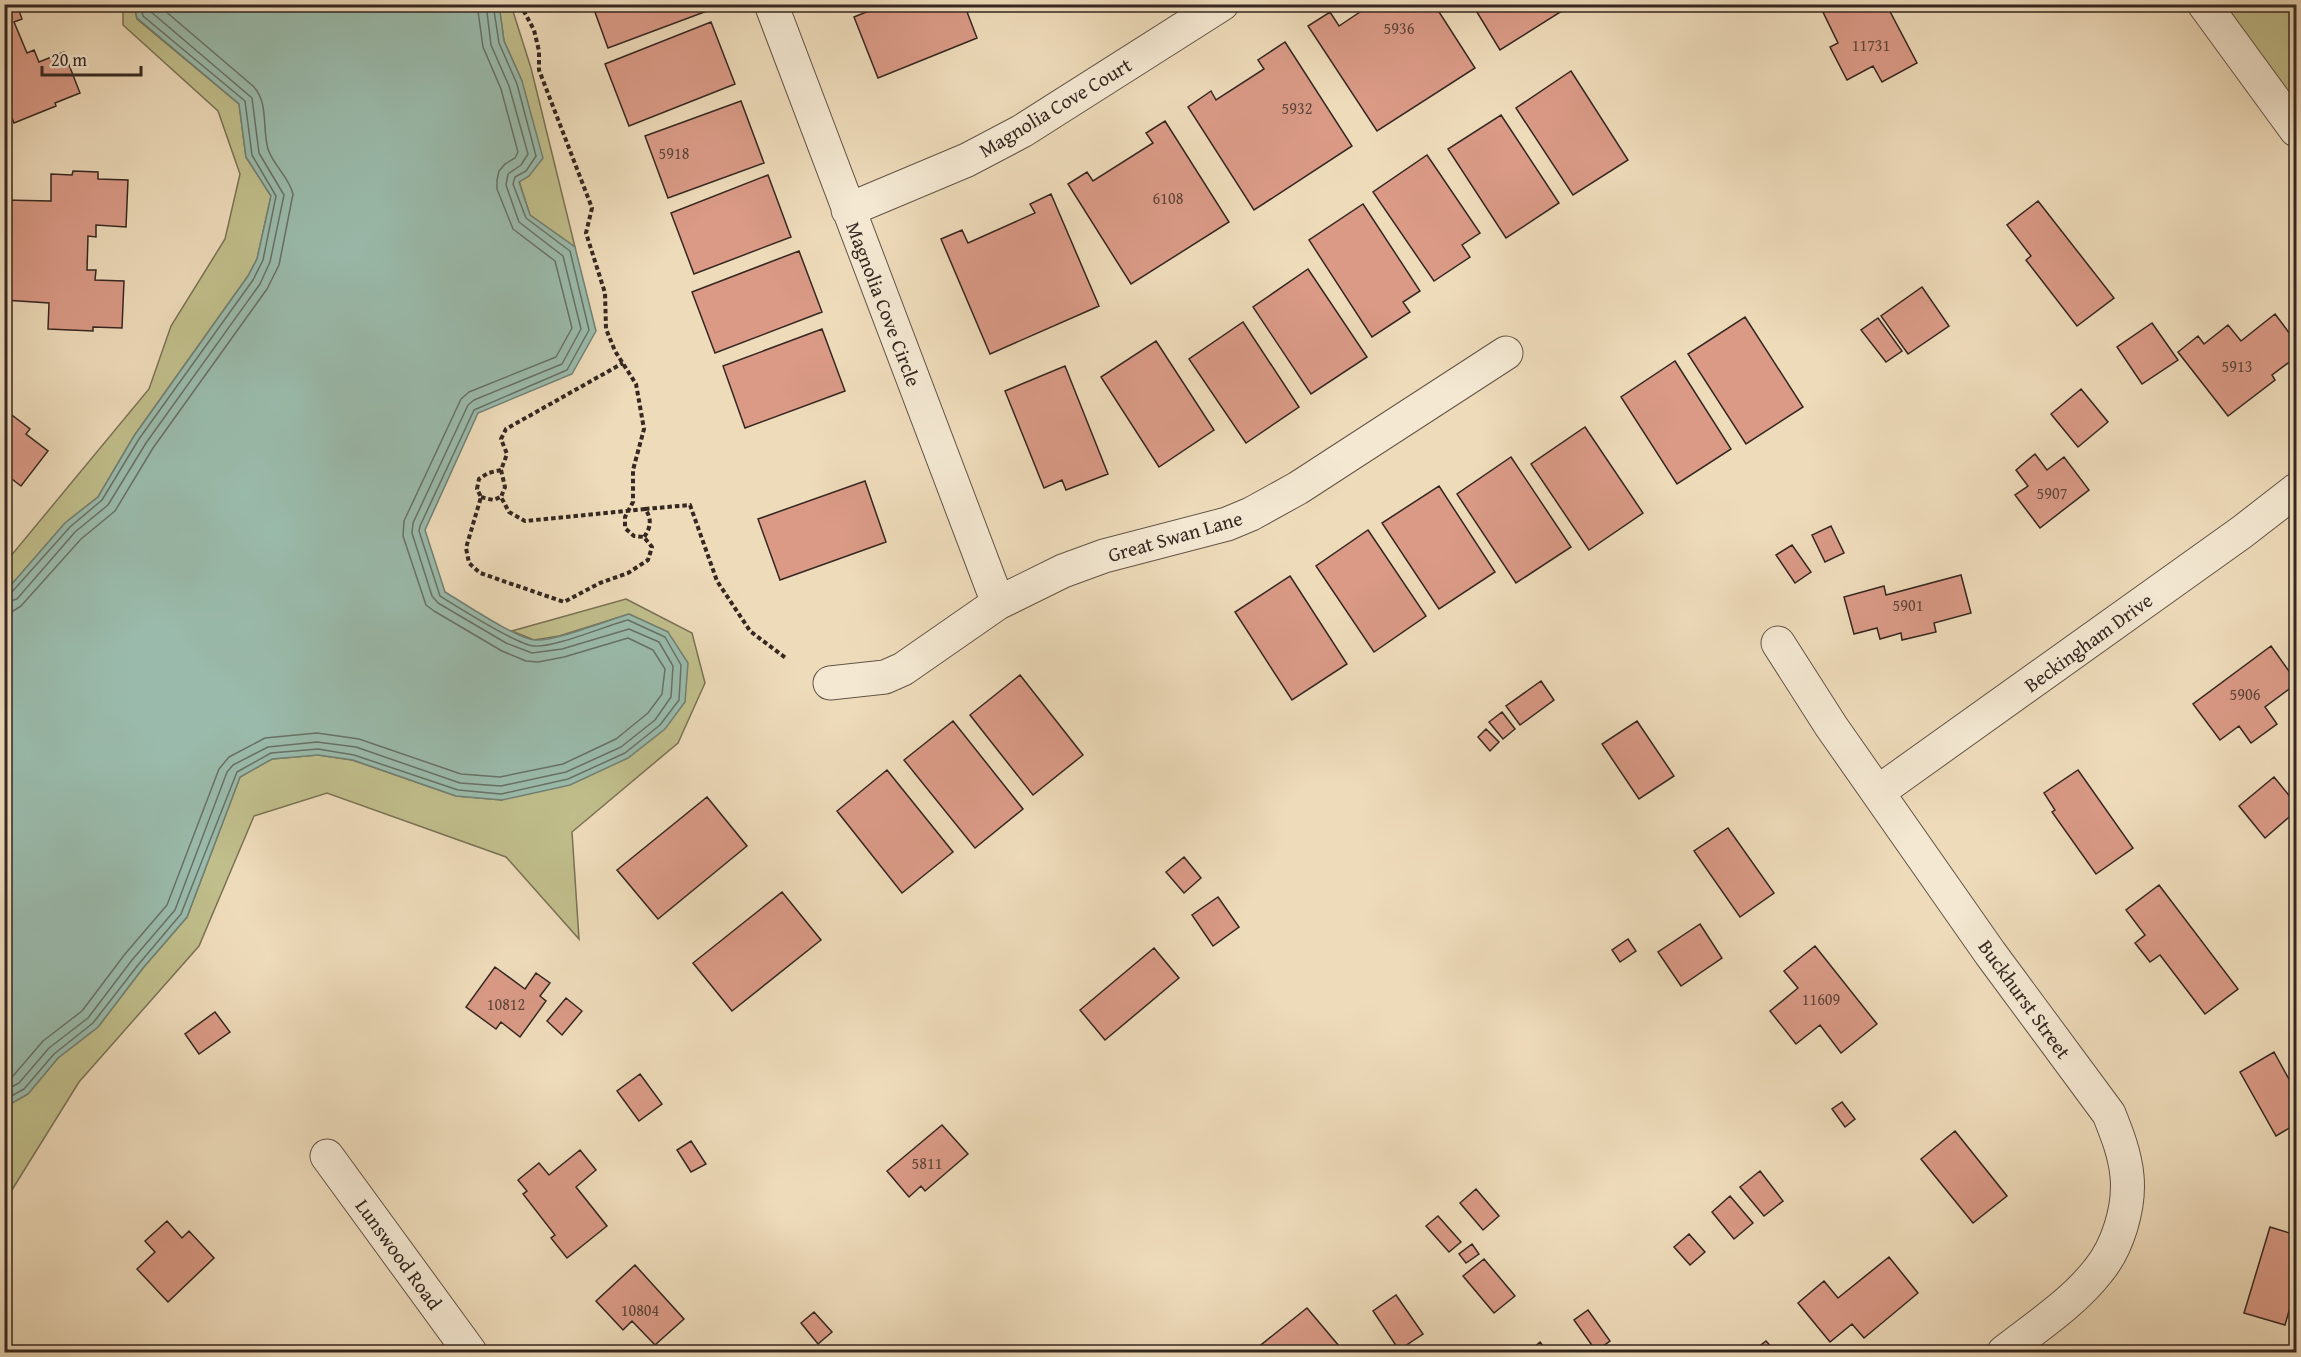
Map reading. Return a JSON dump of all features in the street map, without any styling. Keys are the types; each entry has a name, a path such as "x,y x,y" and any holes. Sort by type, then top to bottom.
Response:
{"street":[{"name":"Magnolia Cove Circle","path":"771,4 998,603"},
{"name":"Magnolia Cove Court","path":"848,210 967,160 1022,131 1222,4"},
{"path":"2204,4 2296,130"},
{"name":"Great Swan Lane","path":"830,683 885,677 903,669 998,603 1063,571 1104,556 1227,524 1251,514 1298,488 1506,353"},
{"name":"Beckingham Drive","path":"1878,792 2242,532 2296,490"},
{"name":"Buckhurst Street","path":"1778,643 1831,726 1990,953 2109,1114 2121,1144 2127,1177 2123,1216 2112,1247 2099,1270 2076,1294 2004,1353"},
{"name":"Lunswood Road","path":"327,1156 470,1353"}],"path":[{"path":"481,496 466,548 469,563 480,573 564,602 600,583 628,573 648,560 652,548 644,537 634,536 625,528 625,517 633,502 633,470 644,429 636,384 606,329 605,293 586,233 592,208 539,70 539,51 534,30 520,4"},
{"path":"501,470 488,473 479,479 477,489 481,496 493,500 501,497 506,487 501,470 507,454 501,439 506,429 623,363"},
{"path":"501,497 509,512 525,521 629,509 690,505 717,581 750,631 787,659"},
{"path":"644,537 649,531 650,516 645,508"}],"shaded area":[{"path":"123,5 134,5 137,19 239,104 246,157 271,196 257,259 248,276 134,436 98,497 65,523 5,592 5,563 149,389 171,326 225,239 240,174 218,111 123,25"},
{"path":"499,5 511,5 531,68 575,247 530,215 519,181 529,176 522,81 504,41"},
{"path":"2222,5 2296,5 2296,108"},
{"path":"626,599 692,633 705,683 678,743 572,832 579,939 506,857 327,793 254,816 199,946 79,1082 5,1201 5,1107 28,1094 58,1058 98,1027 143,968 187,917 240,777 272,759 318,755 352,760 456,796 502,800 668,632 629,614 559,636 534,640 512,631"}],"water":[{"path":"134,5 499,5 504,41 522,81 543,158 529,176 519,182 530,215 575,247 596,331 572,374 478,413 425,530 445,592 527,638 543,640 629,614 668,632 688,663 685,702 665,729 628,758 570,785 502,800 456,796 353,760 318,755 272,759 240,777 187,917 143,968 98,1027 58,1058 28,1094 5,1107 5,592 65,523 98,497 134,436 248,276 257,259 271,196 246,157 239,104 137,18"}],"building":[{"path":"4,4 28,4 18,8 22,19 14,22 27,53 34,50 39,62 64,52 80,93 55,103 56,106 14,123 4,100"},
{"path":"592,4 705,4 707,11 608,48"},
{"path":"886,4 964,4 977,38 878,78 854,17"},
{"path":"1372,4 1434,4 1475,68 1377,131 1308,26 1330,12 1339,26"},
{"path":"1472,4 1573,4 1500,50"},
{"path":"1819,4 1886,4 1917,63 1882,82 1873,66 1847,80 1830,47 1838,43"},
{"path":"711,22 735,84 629,126 605,64"},
{"path":"1285,42 1352,146 1254,210 1188,107 1211,91 1216,100 1264,69 1258,60"},
{"path":"1571,71 1628,160 1573,195 1516,108"},
{"path":"741,101 764,163 668,198 645,136"},
{"path":"1501,115 1559,203 1506,238 1448,149"},
{"path":"1165,121 1229,222 1131,284 1068,184 1087,172 1093,181 1153,143 1146,133"},
{"path":"1427,155 1480,233 1462,245 1470,257 1434,281 1373,192"},
{"path":"73,171 98,172 98,179 128,180 126,227 96,225 96,237 88,236 87,270 96,270 95,280 124,281 122,328 93,327 93,331 48,329 49,303 4,300 4,200 51,201 51,174 72,175"},
{"path":"768,175 791,237 694,274 671,213"},
{"path":"1051,194 1099,306 990,354 941,239 962,230 968,243 1035,213 1030,204"},
{"path":"2038,201 2114,298 2077,326 2026,260 2031,256 2007,225"},
{"path":"1363,204 1420,291 1403,302 1410,312 1372,337 1309,240"},
{"path":"799,251 822,312 715,353 692,292"},
{"path":"1308,269 1367,357 1311,394 1253,307"},
{"path":"1922,287 1949,326 1908,354 1881,316"},
{"path":"2275,314 2296,342 2296,357 2272,375 2275,380 2228,416 2178,352 2198,336 2204,344 2228,325 2241,341"},
{"path":"1745,317 1803,407 1746,444 1688,354"},
{"path":"1878,318 1902,351 1886,362 1861,330"},
{"path":"1243,322 1299,407 1246,443 1189,359"},
{"path":"2152,323 2178,360 2142,384 2117,347"},
{"path":"822,329 845,391 745,428 723,366"},
{"path":"1156,341 1214,430 1159,467 1101,377"},
{"path":"1675,361 1731,449 1677,484 1621,397"},
{"path":"1065,366 1108,474 1066,490 1062,480 1044,488 1005,391"},
{"path":"2081,389 2108,422 2078,447 2051,414"},
{"path":"4,409 30,429 26,434 48,451 21,486 4,473"},
{"path":"1585,427 1643,513 1589,550 1531,464"},
{"path":"2035,454 2047,470 2064,457 2089,490 2040,528 2015,495 2028,486 2016,470"},
{"path":"1511,457 1571,547 1516,583 1457,494"},
{"path":"865,481 886,542 780,580 758,519"},
{"path":"1439,486 1495,572 1439,609 1382,523"},
{"path":"1831,526 1844,553 1825,562 1812,535"},
{"path":"1368,530 1426,616 1374,652 1316,566"},
{"path":"1792,545 1811,572 1795,583 1776,555"},
{"path":"1961,575 1971,613 1934,623 1936,632 1902,640 1901,633 1880,639 1877,628 1854,634 1844,597 1884,586 1886,595"},
{"path":"1290,576 1347,664 1292,700 1235,612"},
{"path":"2271,646 2296,681 2296,684 2265,707 2277,724 2251,743 2239,726 2220,740 2193,704"},
{"path":"1020,675 1083,755 1033,795 970,715"},
{"path":"1541,681 1554,700 1520,725 1506,706"},
{"path":"1502,712 1515,729 1503,739 1489,722"},
{"path":"953,721 1023,809 975,848 904,760"},
{"path":"1637,721 1674,776 1639,799 1602,744"},
{"path":"1486,729 1499,742 1490,751 1478,737"},
{"path":"887,770 953,852 902,893 837,811"},
{"path":"2078,770 2133,848 2096,874 2052,812 2055,810 2044,793"},
{"path":"2274,777 2296,804 2296,811 2265,838 2239,806"},
{"path":"707,797 747,846 658,919 617,870"},
{"path":"1728,828 1774,893 1740,917 1694,851"},
{"path":"1184,857 1201,878 1184,893 1166,872"},
{"path":"2159,885 2238,989 2205,1014 2160,955 2150,962 2135,943 2145,935 2126,910"},
{"path":"782,892 821,940 732,1011 693,963"},
{"path":"1218,897 1239,927 1213,946 1192,915"},
{"path":"1700,924 1722,958 1681,986 1658,952"},
{"path":"1628,939 1636,951 1620,962 1612,950"},
{"path":"1815,946 1877,1024 1841,1053 1820,1025 1796,1044 1770,1011 1798,988 1784,971"},
{"path":"1154,948 1179,978 1105,1040 1080,1010"},
{"path":"495,967 525,989 536,973 550,983 540,996 546,1001 520,1037 501,1022 496,1029 466,1007"},
{"path":"566,998 582,1011 562,1035 547,1021"},
{"path":"215,1012 230,1032 199,1054 185,1034"},
{"path":"2274,1052 2296,1092 2296,1124 2276,1136 2240,1072"},
{"path":"640,1074 662,1104 639,1121 617,1091"},
{"path":"1842,1102 1855,1119 1845,1127 1832,1109"},
{"path":"942,1125 968,1154 925,1191 921,1186 909,1197 887,1171"},
{"path":"1955,1131 2007,1196 1973,1223 1921,1159"},
{"path":"691,1141 706,1164 691,1172 677,1150"},
{"path":"580,1150 596,1170 576,1187 607,1226 567,1258 551,1238 555,1235 523,1194 527,1191 518,1180 539,1163 549,1175"},
{"path":"1760,1171 1783,1201 1764,1216 1740,1187"},
{"path":"1476,1189 1499,1216 1483,1230 1460,1203"},
{"path":"1730,1196 1753,1223 1734,1239 1712,1212"},
{"path":"1438,1216 1461,1242 1449,1252 1426,1226"},
{"path":"167,1221 182,1238 189,1231 214,1258 168,1302 137,1269 155,1252 145,1241"},
{"path":"2270,1227 2296,1235 2296,1287 2285,1325 2244,1313"},
{"path":"1689,1234 1705,1252 1690,1265 1674,1247"},
{"path":"1472,1244 1479,1254 1466,1263 1459,1254"},
{"path":"1889,1257 1918,1293 1864,1338 1852,1324 1830,1342 1798,1303 1824,1281 1838,1298"},
{"path":"1484,1259 1515,1296 1494,1313 1463,1276"},
{"path":"635,1265 684,1319 655,1345 632,1321 623,1330 596,1301"},
{"path":"1396,1295 1423,1334 1399,1350 1373,1311"},
{"path":"1307,1308 1339,1346 1331,1352 1252,1352"},
{"path":"1588,1310 1610,1341 1596,1351 1574,1320"},
{"path":"814,1312 832,1332 818,1344 801,1323"},
{"path":"1766,1341 1776,1352 1752,1352"},
{"path":"1540,1342 1548,1352 1535,1352 1532,1349"}]}
